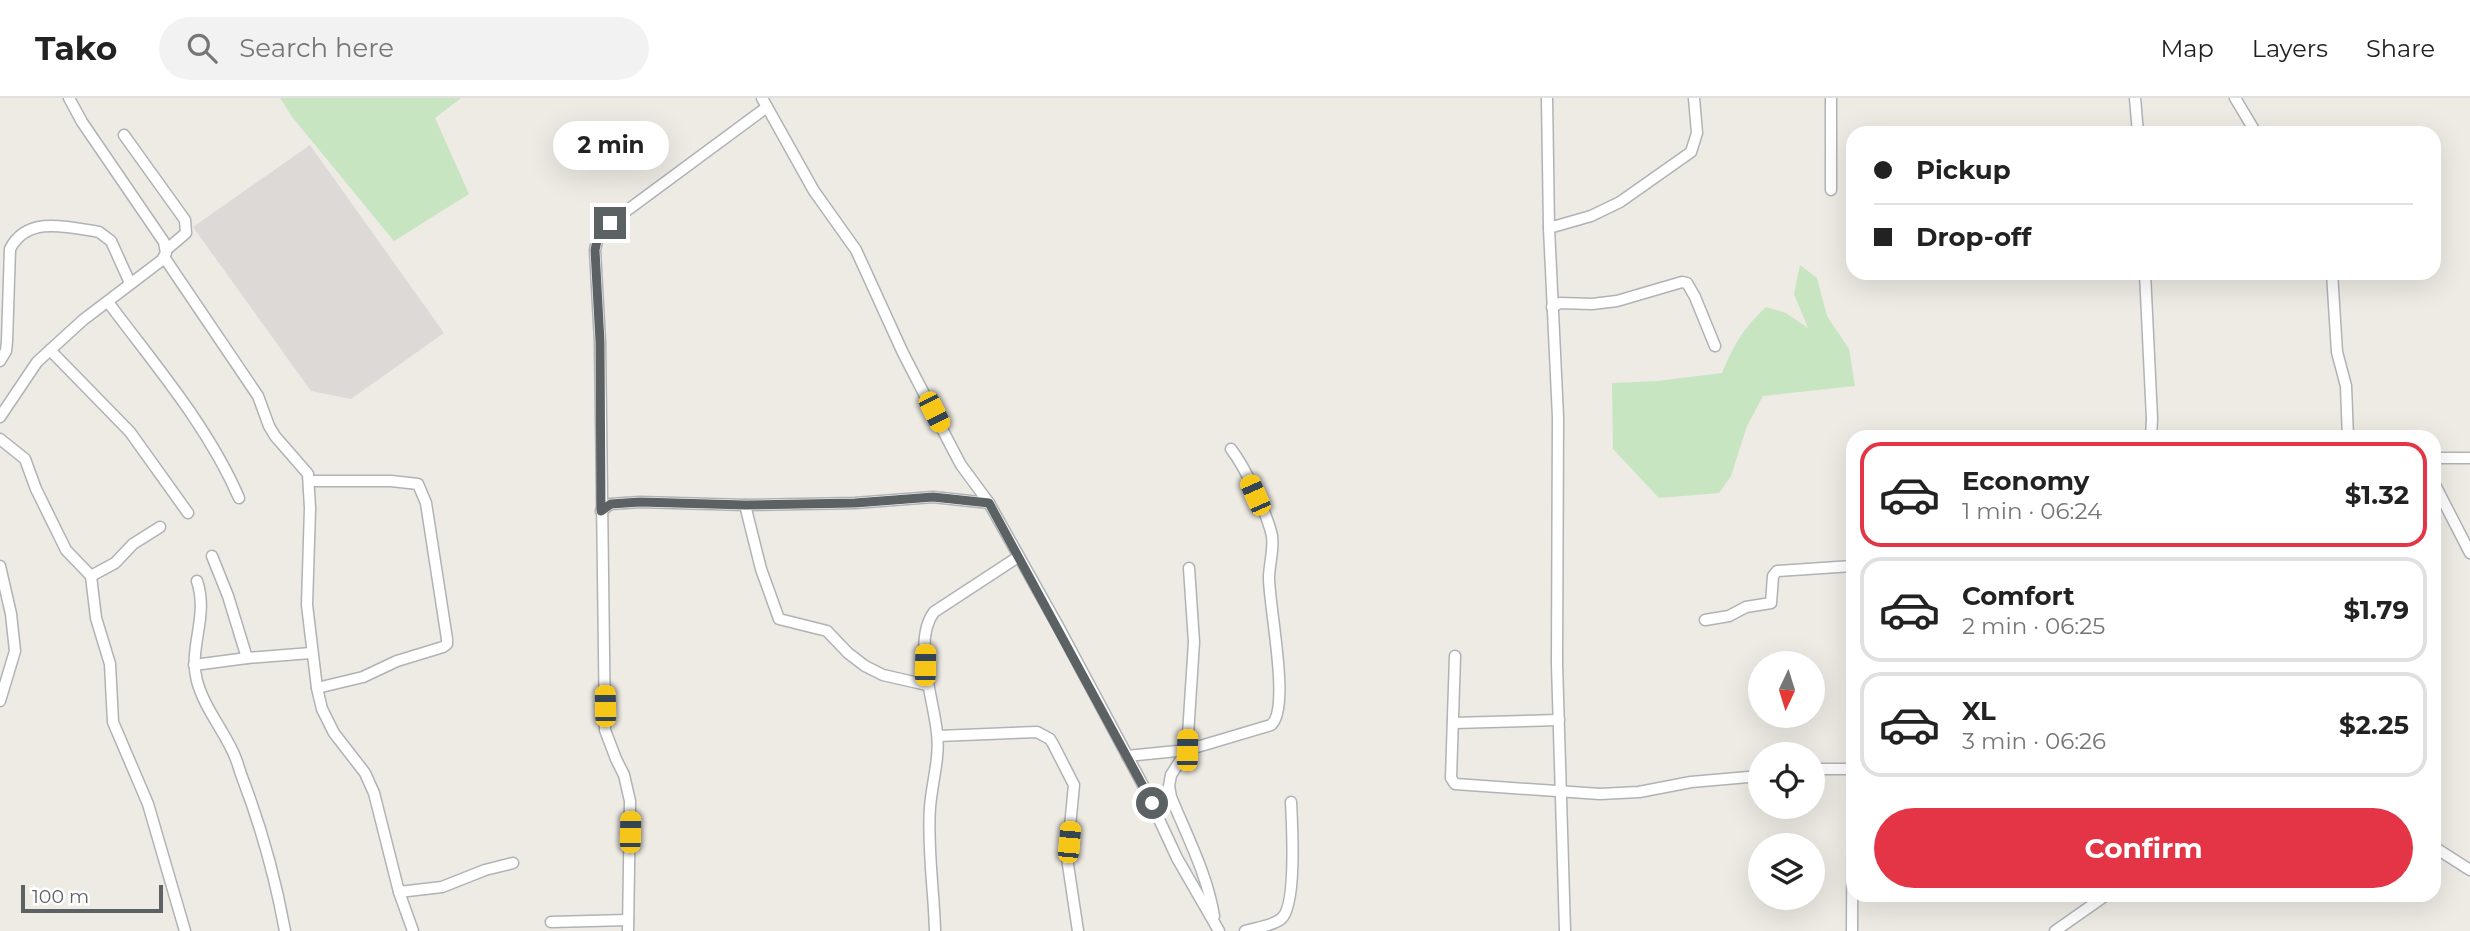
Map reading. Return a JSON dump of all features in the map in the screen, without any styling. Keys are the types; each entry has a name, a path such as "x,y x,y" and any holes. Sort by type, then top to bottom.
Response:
{"street":[{"path":"69,98 82,122 164,242 165,253 258,396 275,436 303,467 310,481 307,605 317,688 334,733 365,773 374,793 399,892 413,931"},
{"path":"1547,98 1549,228 1558,417 1556,544 1564,931"},
{"path":"1549,228 1606,210 1691,152 1697,133 1694,98"},
{"path":"1831,98 1831,190"},
{"path":"2135,98 2137,126"},
{"path":"2235,98 2252,126"},
{"path":"551,922 628,925 630,800 624,775 615,759 606,730 600,342 595,262 597,241 610,223 765,102 814,191 856,250 903,353 957,457 989,503 1144,787 1177,858 1217,927"},
{"path":"0,417 27,375 50,350 186,233 185,220 124,135"},
{"path":"0,361 6,351 7,341 10,249 16,237 25,230 50,226 106,235 130,283"},
{"path":"2146,280 2151,430"},
{"path":"2332,280 2337,352 2346,386 2348,430"},
{"path":"1552,307 1560,303 1592,304 1617,301 1682,282 1687,283 1715,346"},
{"path":"108,302 175,390 222,463 239,498"},
{"path":"50,350 130,432 188,513"},
{"path":"0,439 25,459 36,489 66,550 91,576 96,618 110,664 114,722 148,804 185,931"},
{"path":"1127,756 1187,750 1270,725 1278,717 1280,704 1269,576 1272,538 1240,460 1231,449"},
{"path":"2441,458 2470,458"},
{"path":"310,481 391,481 418,484 426,503 447,639 447,644 443,647 397,661 363,677 317,688"},
{"path":"601,511 620,502 745,505 855,503 933,497 989,503"},
{"path":"2441,497 2470,553"},
{"path":"745,505 761,569 779,619 827,631 848,653 883,675 927,685"},
{"path":"91,576 115,563 133,544 160,527"},
{"path":"212,556 228,596 247,658"},
{"path":"934,931 930,806 935,783 938,736 927,685 928,623 931,617 957,596 1018,556"},
{"path":"0,566 7,637 14,658 0,701"},
{"path":"1705,620 1729,616 1746,607 1771,603 1773,576 1777,571 1846,566"},
{"path":"1189,568 1194,642 1187,750 1171,775 1169,786 1171,797 1201,867 1217,927"},
{"path":"197,581 202,608 194,665 198,685 234,753 254,805 271,863 285,931"},
{"path":"194,665 312,653"},
{"path":"1455,656 1451,778 1455,784 1600,794 1639,792 1691,782 1748,777"},
{"path":"1453,723 1559,720"},
{"path":"938,736 1037,732 1050,739 1074,785 1067,858 1078,931"},
{"path":"1825,769 1846,769"},
{"path":"1245,931 1279,920 1286,912 1291,888 1291,802"},
{"path":"2441,851 2470,870"},
{"path":"399,892 442,887 485,870 513,863"},
{"path":"1852,902 1852,931"},
{"path":"2055,931 2096,902"}],"shaded area":[{"path":"310,145 444,333 351,399 311,391 193,227"}],"green space":[{"path":"280,98 461,98 435,118 469,194 394,241 293,118"},
{"path":"1800,265 1817,278 1827,316 1849,349 1855,386 1763,396 1747,426 1731,476 1719,493 1659,498 1613,449 1612,383 1658,381 1722,373 1740,337 1766,307 1786,313 1808,328 1794,294"}],"route":[{"path":"610,223 600,235 595,250 600,342 601,511 620,502 745,505 855,503 933,497 989,503 1152,803"}]}
